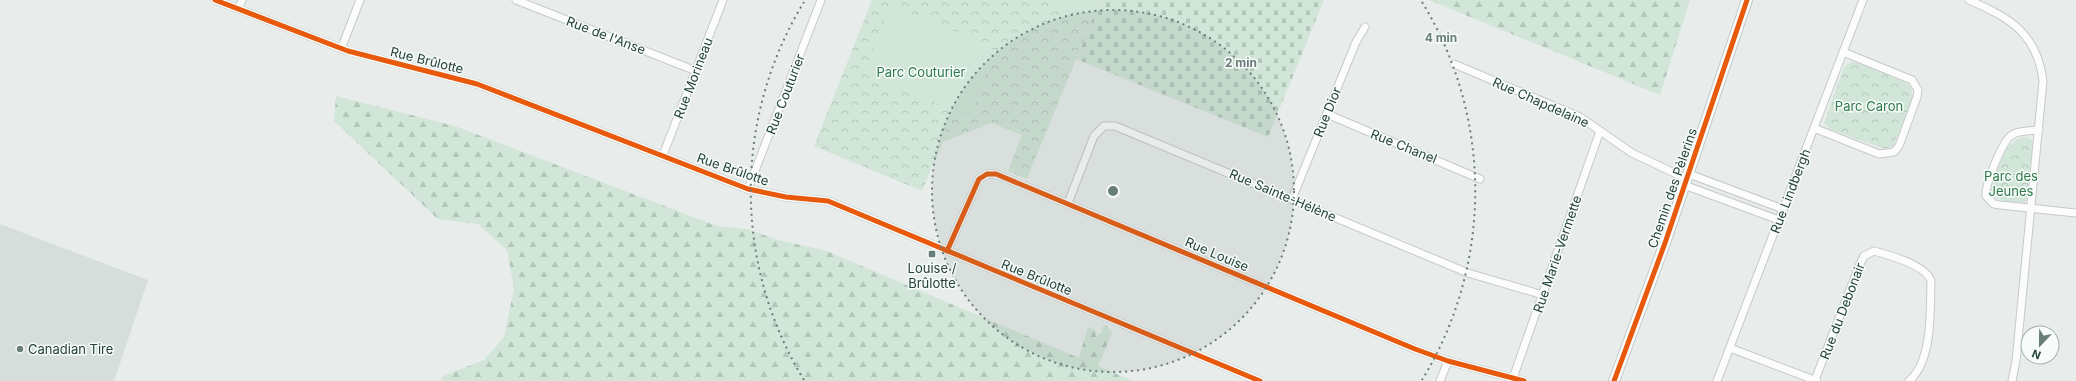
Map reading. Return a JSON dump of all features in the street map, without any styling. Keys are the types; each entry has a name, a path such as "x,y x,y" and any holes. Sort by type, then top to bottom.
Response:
{"street":[{"name":"Rue Brûlotte","path":"215,0 341,49 477,84 748,189 780,196 828,201 1260,381"},
{"path":"238,9 242,0"},
{"path":"341,49 360,0"},
{"name":"Rue de l'Anse","path":"516,0 696,71"},
{"name":"Rue Morineau","path":"663,155 723,0"},
{"name":"Rue Couturier","path":"748,189 821,0"},
{"name":"Chemin des Pèlerins","path":"1614,381 1687,179 1747,0"},
{"name":"Rue Lindbergh","path":"1717,381 1863,0"},
{"path":"1969,0 2012,22 2026,36 2033,46 2041,67 2043,81 2016,361 2012,381"},
{"name":"Rue Dior","path":"1292,199 1356,42 1365,27"},
{"path":"1814,128 1879,154 1894,152 1899,146 1917,97 1916,85 1912,80 1844,52"},
{"name":"Rue Chapdelaine","path":"1454,64 1580,117 1636,156 1687,179"},
{"name":"Rue Chanel","path":"1327,114 1480,179"},
{"name":"Rue Sainte-Hélène","path":"1068,203 1094,136 1098,129 1110,125 1124,129 1468,273 1542,295"},
{"path":"2039,130 2016,132 2006,139 1986,192 1988,200 1994,204 2076,213"},
{"name":"Rue Marie-Vermette","path":"1513,378 1600,131"},
{"name":"Rue Louise","path":"947,251 979,178 986,174 1002,176 1407,346 1448,361 1524,381"},
{"path":"1687,179 1783,209"},
{"path":"1687,179 1779,220"},
{"name":"Rue du Debonair","path":"1730,348 1816,381 1860,264 1864,256 1874,251 1921,268 1929,275 1931,281 1926,346 1918,369 1909,381"},
{"path":"1440,381 1448,361"}],"shaded area":[{"path":"0,224 148,280 114,381 0,381"}],"green space":[{"name":"Parc Couturier","path":"872,0 1100,0 1027,179 1008,171 1022,135 991,123 943,142 922,191 814,146"},
{"path":"1043,0 1100,0 1091,20"},
{"path":"1100,0 1324,0 1268,137 1076,59"},
{"path":"1429,0 1690,0 1660,95"},
{"path":"896,8 939,25 938,28 947,32 948,29 991,46 990,48 995,51 971,114 965,112 964,114 921,97 922,95 913,91 911,94 869,77 870,74 864,72 889,9 895,11"},
{"name":"Parc Caron","path":"1851,62 1856,62 1908,84 1911,88 1913,98 1894,145 1888,148 1882,148 1830,129 1824,123 1844,67"},
{"path":"336,96 455,126 717,226 748,229 777,240 824,250 1079,358 1088,327 1095,330 1096,337 1102,332 1103,327 1107,326 1112,333 1098,366 1133,381 441,381 443,376 484,360 504,337 514,289 507,250 478,224 438,219 334,121"},
{"name":"Parc des Jeunes","path":"2023,137 2028,137 2033,142 2026,201 2018,203 2003,201 1992,195 1991,190 2005,152 2016,141"}],"cycle path":[{"path":"215,0 348,51 477,84 748,189 786,197 828,201 1260,381"},
{"path":"1614,381 1665,243 1747,0"},
{"path":"947,251 979,179 987,174 996,174 1415,349 1448,361 1524,381"}],"place":[{"name":"Louise / Brûlotte","path":"932,254"},
{"name":"Canadian Tire","path":"20,349"}]}
